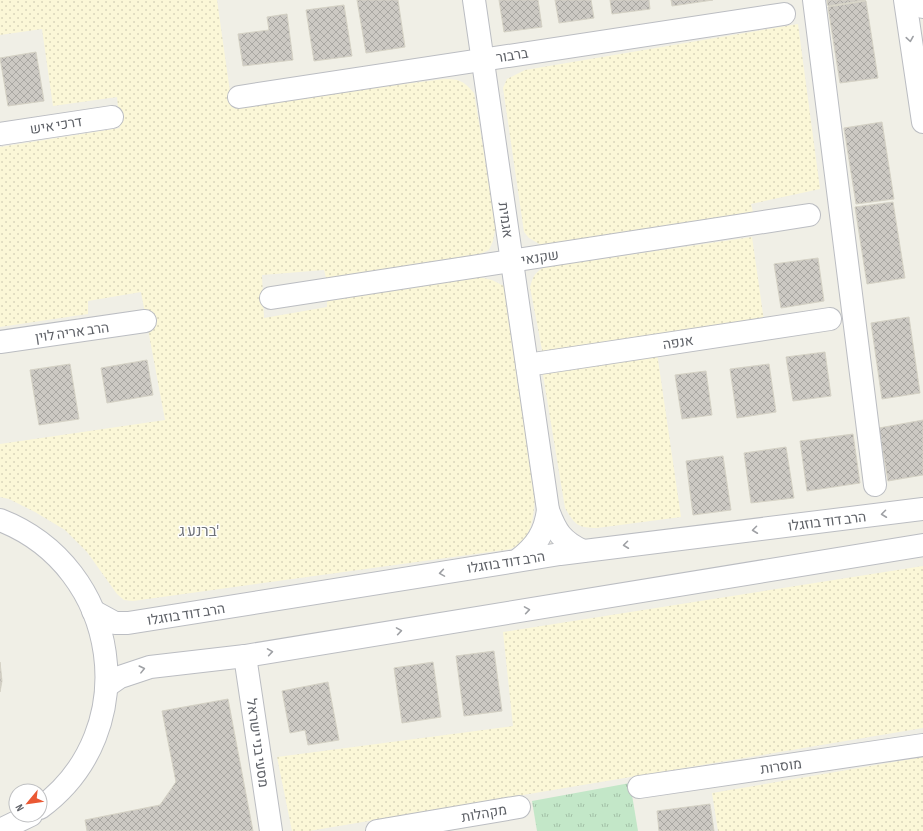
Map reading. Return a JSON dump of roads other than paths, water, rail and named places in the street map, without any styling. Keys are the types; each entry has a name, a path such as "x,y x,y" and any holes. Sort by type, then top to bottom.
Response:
{"street":[{"name":"אגמית","path":"474,0 548,510 555,527 562,538 570,545 584,551"},
{"path":"814,0 875,485"},
{"path":"905,0 923,122"},
{"path":"922,0 923,7"},
{"name":"ברבור","path":"239,97 784,14"},
{"name":"דרכי איש","path":"0,134 112,117"},
{"name":"שקנאי","path":"271,298 809,215"},
{"name":"אנפה","path":"527,365 830,319"},
{"name":"הרב אריה לוין","path":"0,342 145,321"},
{"name":"הרב דוד בוזגלו","path":"94,611 115,624 128,623 518,560 923,509"},
{"name":"אגמית","path":"518,560 530,551 538,539 546,524 548,510"},
{"path":"0,520 12,524 36,538 57,556 75,576 89,600 100,625 106,652 107,686 104,706 97,732 86,757 70,780 48,802"},
{"path":"107,686 120,677 150,668 245,656 923,544"},
{"name":"מסעי בני ישראל","path":"245,656 271,831"},
{"name":"מוסרות","path":"639,786 923,745"},
{"name":"מקהלות","path":"377,831 519,807"},
{"path":"0,830 14,823"}],"district":[{"name":"ברנע ג'","path":"199,531"}]}
